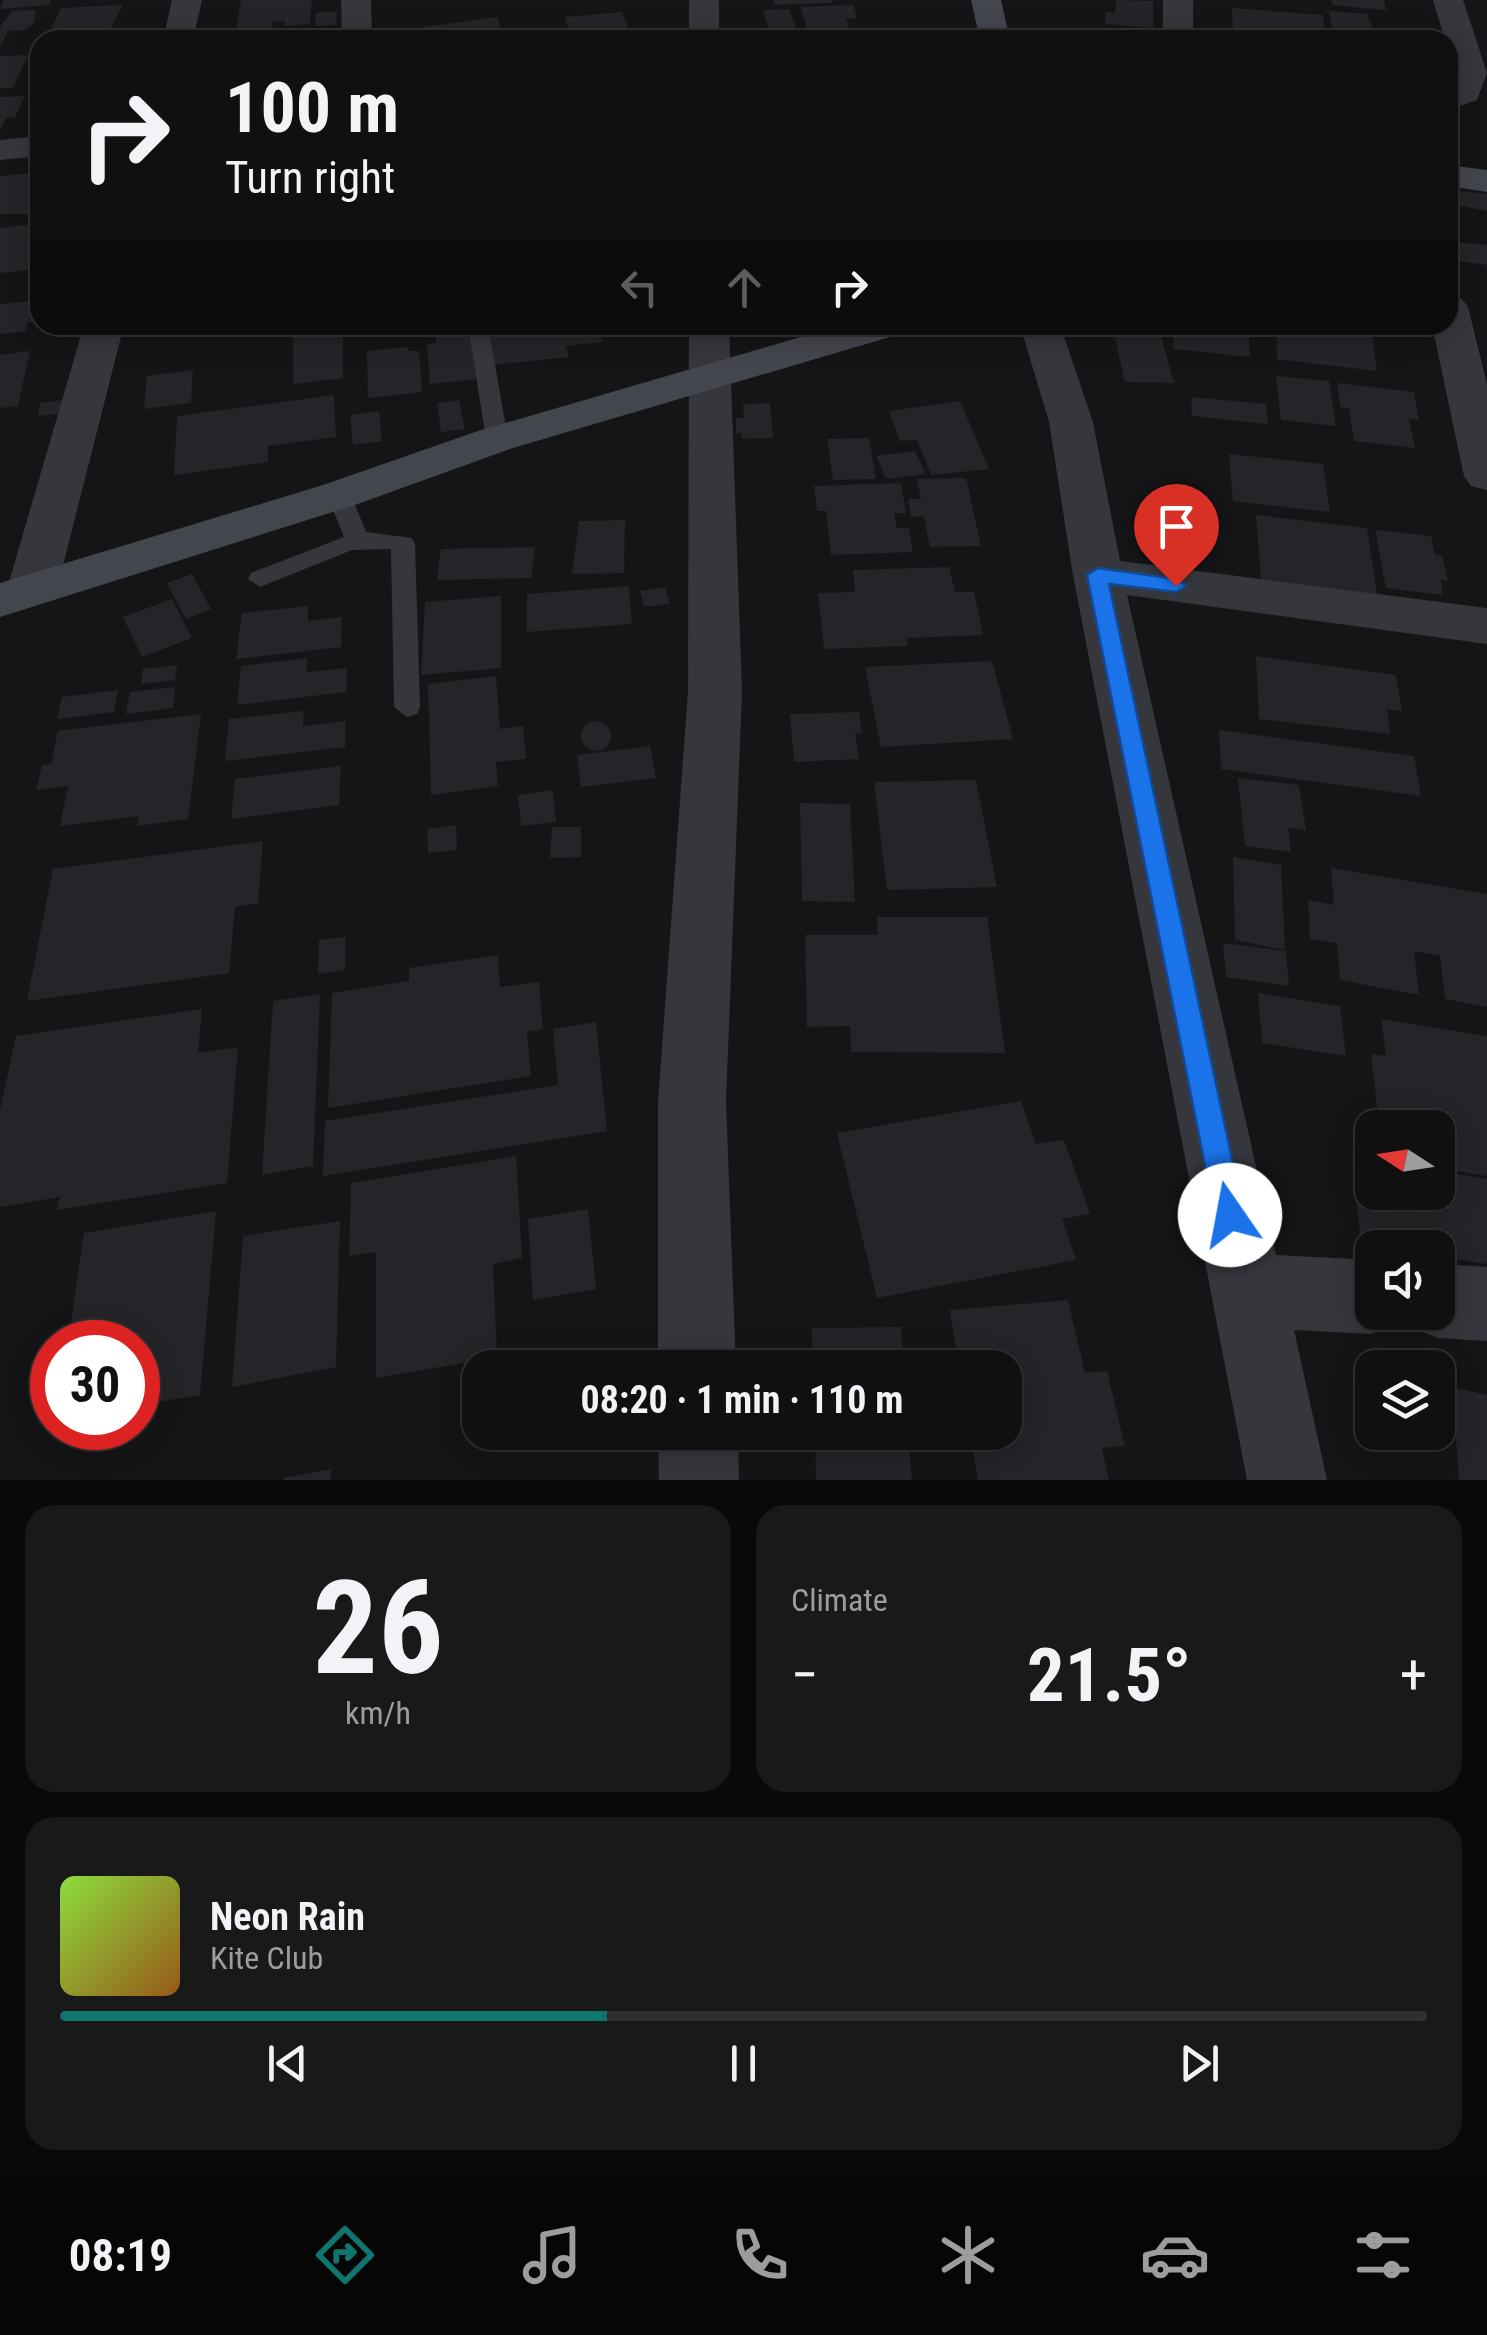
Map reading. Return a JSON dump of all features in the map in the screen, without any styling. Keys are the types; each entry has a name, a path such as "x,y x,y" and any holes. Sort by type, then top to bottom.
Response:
{"street":[{"path":"180,30 187,0"},
{"path":"356,0 357,30"},
{"path":"704,0 704,30"},
{"path":"986,0 992,30"},
{"path":"1178,0 1178,30"},
{"path":"1448,0 1457,30"},
{"path":"1458,32 1473,79 1466,93 1458,96"},
{"path":"0,150 30,147"},
{"path":"1458,177 1487,180"},
{"path":"16,595 101,335"},
{"path":"16,595 339,495 497,439 710,352 821,335"},
{"path":"1043,335 1071,422 1098,575 1286,1480"},
{"path":"1454,335 1487,476"},
{"path":"697,1350 692,1102 716,690 710,352"},
{"path":"1098,575 1487,626"},
{"path":"1245,1290 1355,1297"},
{"path":"1455,1302 1487,1304"},
{"path":"699,1450 700,1480"}],"lane":[{"path":"480,335 497,439"},
{"path":"339,495 358,541"},
{"path":"260,579 358,541 384,536 403,544 406,707"}],"building":[{"path":"3,0 51,0 49,5 0,9"},
{"path":"241,0 312,0 310,24 285,26 285,21 273,22 272,28 236,30"},
{"path":"774,0 832,0 832,3 775,5"},
{"path":"1116,0 1153,1 1153,28 1105,24 1106,12 1115,13"},
{"path":"1331,0 1384,0 1386,10 1332,5"},
{"path":"123,5 109,30 51,30 61,8"},
{"path":"853,5 857,18 846,19 850,30 807,30 801,7"},
{"path":"1232,8 1323,15 1325,30 1233,30"},
{"path":"789,9 796,30 769,30 763,10"},
{"path":"36,10 34,23 25,30 8,31 0,47 0,27 12,11"},
{"path":"337,11 336,25 315,26 316,13"},
{"path":"1329,11 1367,14 1373,30 1332,30"},
{"path":"622,12 629,30 568,30 565,17"},
{"path":"498,17 500,29 424,30 424,27"},
{"path":"28,55 13,88 0,88 0,56"},
{"path":"25,96 15,117 6,118 0,130 0,97"},
{"path":"30,173 30,214 0,214 0,176"},
{"path":"1458,191 1487,194 1487,211 1458,205"},
{"path":"30,225 30,270 0,273 0,228"},
{"path":"1458,242 1487,245 1487,265 1459,261"},
{"path":"30,301 26,331 0,334 0,304"},
{"path":"293,335 343,335 343,378 293,384"},
{"path":"436,335 474,335 479,379 430,384 427,344 436,343"},
{"path":"487,335 600,335 602,342 566,346 569,357 491,365"},
{"path":"1114,335 1161,335 1174,383 1125,382"},
{"path":"1174,335 1249,335 1250,357 1173,349"},
{"path":"1276,335 1372,335 1377,371 1277,359"},
{"path":"408,347 408,351 419,351 422,392 368,398 367,351"},
{"path":"30,351 18,406 0,408 0,355"},
{"path":"193,370 191,403 144,409 147,376"},
{"path":"1276,376 1329,381 1336,426 1281,420"},
{"path":"1337,383 1414,392 1419,420 1409,419 1415,448 1354,441 1349,408 1340,407"},
{"path":"334,395 336,437 268,446 268,462 174,475 177,416"},
{"path":"1191,397 1266,404 1268,424 1192,416"},
{"path":"71,399 69,412 38,416 40,403"},
{"path":"459,400 465,429 441,432 437,403"},
{"path":"960,401 989,469 931,475 917,440 900,441 889,411"},
{"path":"770,403 773,438 742,439 742,433 736,433 736,418 744,418 743,404"},
{"path":"379,411 382,441 353,445 350,415"},
{"path":"869,438 876,479 833,480 827,439"},
{"path":"915,451 926,474 886,479 876,456"},
{"path":"1229,454 1323,464 1330,512 1233,501"},
{"path":"966,478 981,546 930,547 924,516 911,517 908,499 921,499 917,479"},
{"path":"901,483 906,513 894,513 897,528 909,528 913,552 831,555 826,511 817,511 814,486"},
{"path":"1256,515 1367,528 1377,594 1261,579"},
{"path":"625,520 624,573 572,574 579,521"},
{"path":"1375,530 1431,536 1435,555 1442,555 1448,581 1441,580 1443,595 1386,588"},
{"path":"535,547 531,578 437,580 441,549"},
{"path":"949,567 955,592 974,592 983,635 906,638 908,646 824,649 818,593 855,592 853,570"},
{"path":"192,574 211,609 186,619 167,583"},
{"path":"629,586 632,624 527,632 527,594"},
{"path":"665,587 670,604 644,607 640,591"},
{"path":"501,596 501,668 421,675 425,602"},
{"path":"172,599 192,638 142,657 123,617"},
{"path":"308,606 308,621 342,617 341,647 236,659 242,613"},
{"path":"1256,656 1396,675 1402,711 1387,709 1390,734 1259,719"},
{"path":"307,658 307,672 347,668 346,692 237,705 241,666"},
{"path":"992,661 1013,739 881,747 865,667"},
{"path":"177,665 175,680 141,684 143,669"},
{"path":"496,676 500,729 523,726 526,759 496,762 498,786 431,795 428,684"},
{"path":"175,687 173,708 126,714 130,692"},
{"path":"118,690 114,712 57,719 62,697"},
{"path":"304,711 303,726 345,721 345,747 225,761 229,719"},
{"path":"859,712 862,733 855,733 859,759 794,762 790,714"},
{"path":"201,714 188,819 137,826 139,816 60,826 68,786 36,790 42,765 51,764 58,731"},
{"path":"596,721 607,725 611,736 607,747 596,751 585,747 581,736 585,725"},
{"path":"1219,730 1414,756 1421,796 1221,769"},
{"path":"650,746 656,778 581,787 577,755"},
{"path":"341,766 339,805 231,819 235,779"},
{"path":"1238,778 1299,785 1306,830 1288,828 1291,852 1245,846"},
{"path":"976,780 997,887 887,890 874,782"},
{"path":"553,790 556,822 521,826 518,795"},
{"path":"800,803 850,804 855,902 802,901"},
{"path":"456,825 457,850 428,853 427,829"},
{"path":"552,827 581,827 581,857 550,858"},
{"path":"263,841 258,903 235,907 229,973 27,1001 53,869"},
{"path":"1233,857 1281,865 1285,950 1235,940"},
{"path":"1331,868 1487,894 1487,1007 1445,999 1440,956 1414,951 1419,995 1340,980 1337,943 1310,939 1308,900 1334,905"},
{"path":"877,917 987,917 1005,1053 851,1052 850,1026 807,1027 805,935 877,935"},
{"path":"345,937 345,970 318,974 319,940"},
{"path":"1223,943 1286,951 1289,986 1226,977"},
{"path":"498,955 500,987 539,982 543,1029 527,1032 531,1076 328,1108 332,993 409,981 409,968"},
{"path":"1258,993 1340,1006 1346,1056 1262,1043"},
{"path":"320,994 313,1166 262,1175 273,1001"},
{"path":"202,1009 198,1053 238,1047 227,1183 57,1210 60,1197 0,1207 0,1110 16,1036"},
{"path":"1381,1019 1487,1036 1487,1176 1455,1171 1455,1110 1377,1110 1371,1054 1386,1056"},
{"path":"596,1022 607,1131 323,1176 325,1121 558,1085 553,1029"},
{"path":"1021,1101 1036,1144 1064,1140 1090,1214 1062,1219 1076,1260 877,1298 837,1133"},
{"path":"516,1156 522,1258 493,1264 497,1350 462,1350 462,1363 376,1378 376,1252 349,1256 351,1183"},
{"path":"1455,1174 1487,1179 1487,1264 1455,1259 1455,1230 1360,1230 1358,1210 1455,1210"},
{"path":"588,1209 596,1289 533,1300 528,1219"},
{"path":"216,1211 200,1395 160,1401 160,1320 71,1320 84,1233"},
{"path":"340,1221 336,1367 232,1387 243,1236"},
{"path":"1068,1300 1085,1373 1107,1371 1125,1446 1102,1448 1109,1480 978,1480 973,1450 1022,1450 1022,1350 956,1350 950,1310"},
{"path":"901,1327 903,1350 813,1350 812,1328"},
{"path":"1455,1388 1487,1395 1487,1480 1459,1480"},
{"path":"815,1450 910,1450 912,1480 816,1480"},
{"path":"331,1469 331,1480 284,1480 284,1478"}],"route":[{"path":"1176,586 1098,575 1230,1215"}]}
